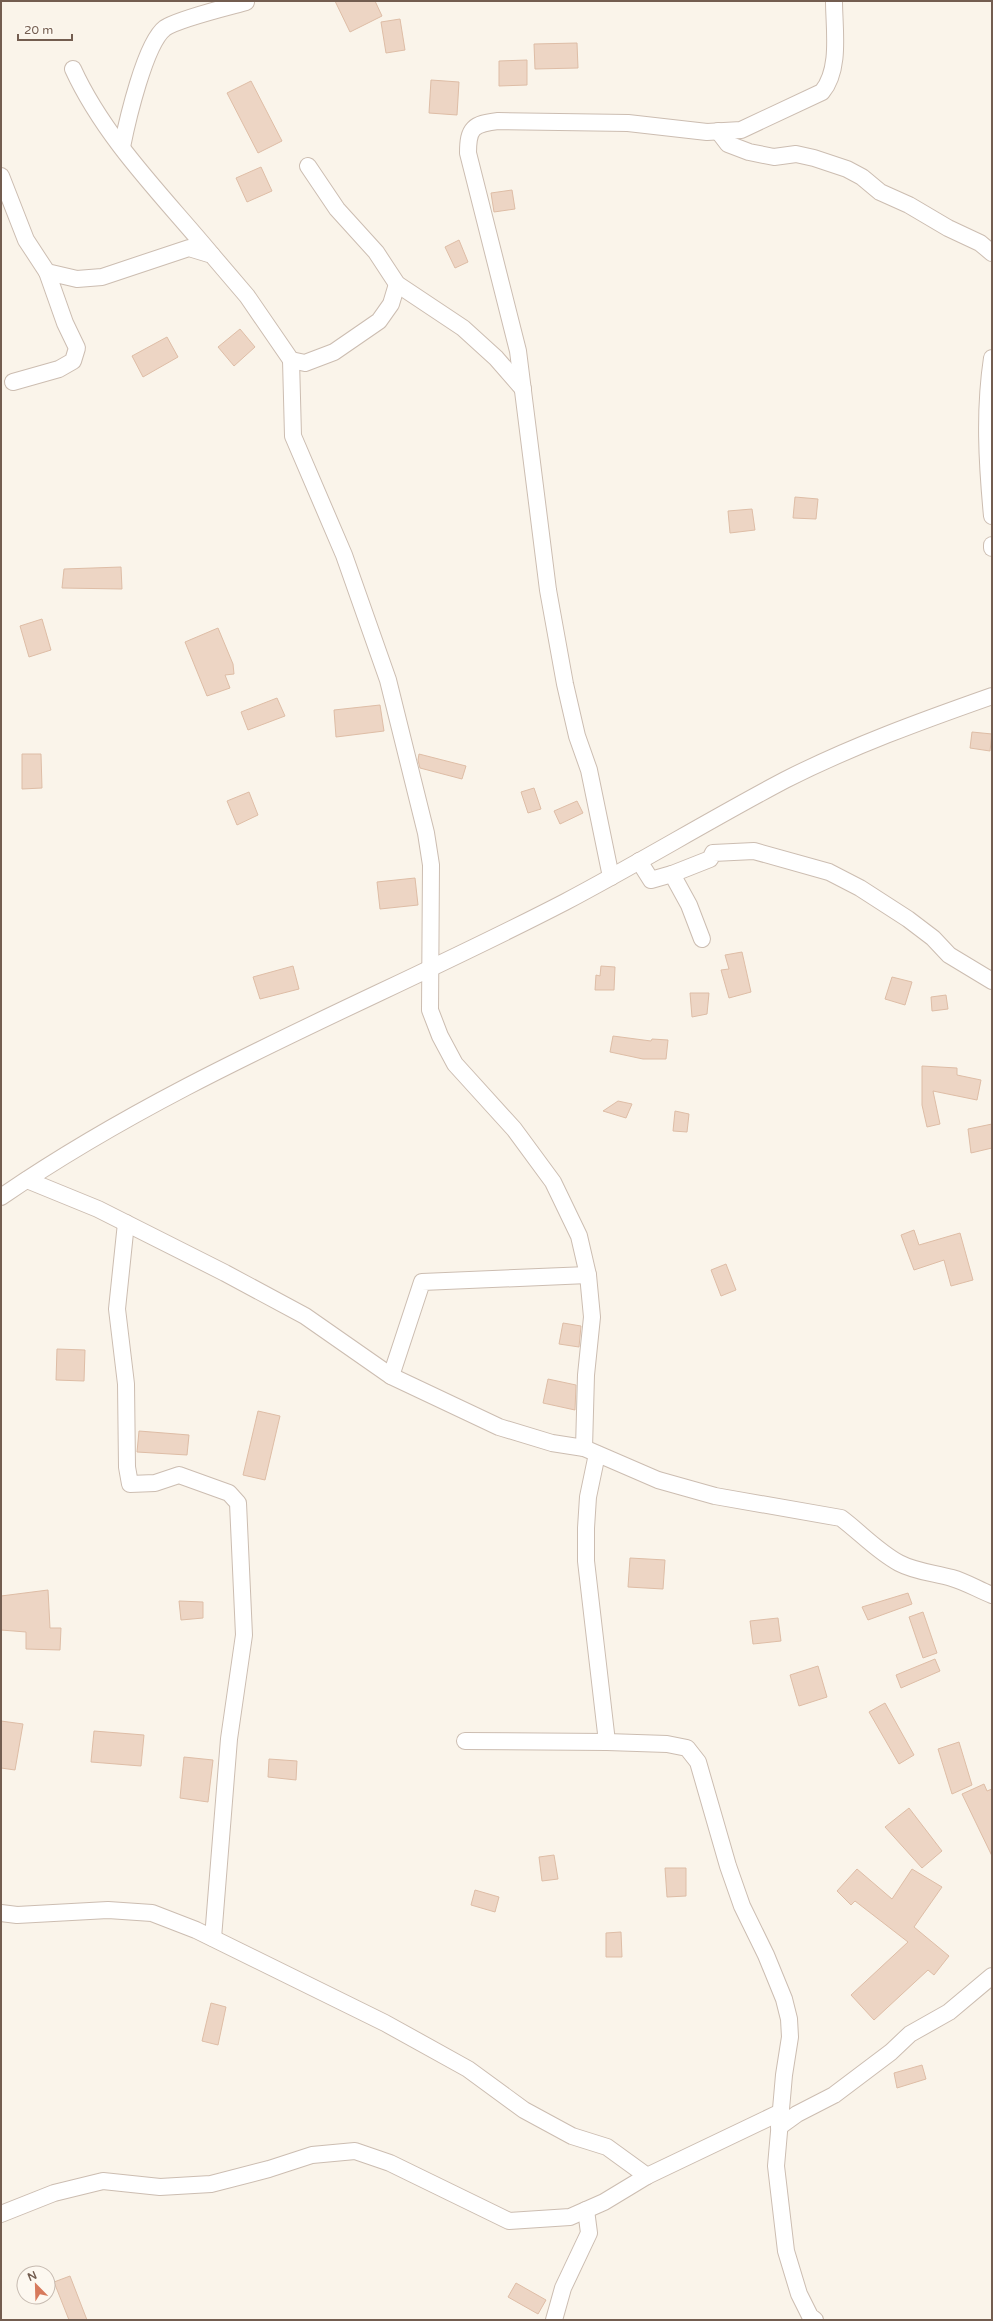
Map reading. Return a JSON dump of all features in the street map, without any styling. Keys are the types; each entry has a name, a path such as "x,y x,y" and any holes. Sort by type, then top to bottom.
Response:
{"street":[{"path":"611,876 589,770 577,736 564,684 548,590 518,351 468,153 468,138 472,129 481,123 498,121 628,123 676,129 718,131 741,130 822,92 829,84 834,68 834,1"},
{"path":"122,147 130,104 152,47 162,32 177,23 246,2"},
{"path":"73,69 84,93 122,147 247,296 291,360 293,436 344,555 388,680 426,833 430,865 430,1010 440,1036 454,1064 514,1129 553,1182 579,1236 588,1275 592,1317 586,1375 590,1451 586,1561 606,1742"},
{"path":"718,131 728,144 748,152 774,157 796,154 814,158 847,169 862,177 880,192 909,205 948,228 980,243 992,253"},
{"path":"308,166 337,209 376,252 397,284 463,328 496,358 523,389"},
{"path":"1,176 26,240 47,272 65,323 77,348 73,360 59,369 13,382"},
{"path":"47,272 77,279 102,277 189,248 212,255"},
{"path":"291,360 306,363 334,352 379,321 391,304 397,284"},
{"path":"992,358 988,385 986,455 992,516"},
{"path":"1,1198 101,1134 242,1057 565,902 786,780 873,739 992,696"},
{"path":"639,861 651,880 672,874 710,859 713,853 754,851 829,872 860,888 908,919 949,955 992,981"},
{"path":"672,874 689,905 702,939"},
{"path":"27,1180 98,1209 225,1273 305,1316 391,1376 499,1427 552,1443 590,1451 658,1480 715,1496 841,1518 856,1529 871,1544 900,1564 926,1573 953,1578 992,1595"},
{"path":"126,1223 117,1309 126,1384 127,1467 130,1484 155,1483 179,1475 229,1494 238,1503 244,1635 229,1739 213,1938"},
{"path":"391,1376 422,1282 588,1275"},
{"path":"465,1741 667,1744 686,1748 698,1762 728,1866 742,1906 769,1962 784,1999 790,2019 790,2037 776,2166 786,2251 799,2294 810,2316 816,2320"},
{"path":"1,1913 17,1915 108,1910 152,1913 213,1938 426,2046 468,2069 524,2110 572,2136 606,2147 647,2176"},
{"path":"1,2214 54,2193 103,2181 160,2187 211,2184 269,2169 312,2155 355,2151 390,2163 509,2221 570,2217 604,2202 647,2176 797,2114 834,2095 891,2052 910,2034 949,2012 992,1976"},
{"path":"554,2320 562,2288 589,2233 586,2210"}],"building":[{"path":"335,1 375,1 382,16 350,32"},
{"path":"400,19 405,50 386,53 381,22"},
{"path":"577,43 578,68 535,69 534,44"},
{"path":"527,60 527,85 499,86 499,61"},
{"path":"431,80 459,82 457,115 429,113"},
{"path":"251,81 282,141 258,153 227,93"},
{"path":"261,167 272,191 247,202 236,178"},
{"path":"512,190 515,209 494,212 491,193"},
{"path":"459,240 468,262 455,268 445,247"},
{"path":"240,329 255,347 234,366 218,347"},
{"path":"167,337 178,357 143,377 132,356"},
{"path":"795,497 818,499 816,519 793,518"},
{"path":"752,509 755,530 730,533 728,511"},
{"path":"121,567 122,589 62,588 64,569"},
{"path":"42,619 51,650 29,657 20,626"},
{"path":"218,628 233,664 234,674 225,675 230,688 207,696 185,642"},
{"path":"277,698 285,716 248,730 241,712"},
{"path":"380,705 384,731 336,737 334,710"},
{"path":"972,732 992,734 990,751 970,748"},
{"path":"22,754 41,754 42,788 22,789"},
{"path":"419,754 466,766 462,779 420,768 418,760"},
{"path":"534,788 541,809 528,813 521,792"},
{"path":"249,792 258,815 237,825 227,801"},
{"path":"577,801 583,813 560,824 554,811"},
{"path":"415,878 418,905 380,909 377,882"},
{"path":"742,952 751,992 729,998 721,970 729,969 725,955"},
{"path":"293,966 299,989 260,999 253,977"},
{"path":"601,966 615,967 614,990 595,990 596,975 600,976"},
{"path":"892,977 912,982 905,1005 885,999"},
{"path":"690,993 709,993 707,1014 692,1017"},
{"path":"946,995 948,1009 932,1011 931,997"},
{"path":"613,1036 651,1041 652,1039 668,1040 666,1059 643,1059 610,1052"},
{"path":"922,1066 957,1068 957,1075 981,1080 977,1100 933,1091 940,1124 927,1127 922,1105"},
{"path":"618,1101 632,1104 626,1118 603,1111"},
{"path":"675,1111 689,1114 687,1132 673,1131"},
{"path":"992,1124 992,1148 971,1153 968,1129"},
{"path":"914,1230 919,1245 960,1233 973,1280 951,1286 944,1260 914,1270 901,1235"},
{"path":"726,1264 736,1290 721,1296 711,1270"},
{"path":"563,1323 581,1326 579,1347 559,1344"},
{"path":"57,1349 85,1350 84,1381 56,1380"},
{"path":"548,1379 576,1385 575,1410 543,1403"},
{"path":"258,1411 280,1416 265,1480 243,1475"},
{"path":"139,1431 189,1435 187,1455 137,1452"},
{"path":"630,1558 665,1560 663,1589 628,1587"},
{"path":"48,1590 50,1628 61,1628 60,1650 26,1649 26,1632 1,1630 1,1596"},
{"path":"908,1593 912,1604 868,1620 862,1607"},
{"path":"179,1601 203,1602 203,1618 181,1620"},
{"path":"923,1612 937,1653 923,1658 909,1617"},
{"path":"778,1618 781,1641 753,1644 750,1621"},
{"path":"935,1659 940,1671 901,1688 896,1675"},
{"path":"818,1666 827,1697 799,1706 790,1675"},
{"path":"885,1703 914,1755 899,1764 869,1712"},
{"path":"1,1721 23,1724 15,1770 1,1768"},
{"path":"94,1731 144,1735 141,1766 91,1762"},
{"path":"959,1742 972,1785 952,1794 938,1749"},
{"path":"184,1757 213,1760 208,1802 180,1798"},
{"path":"269,1759 297,1761 296,1780 268,1777"},
{"path":"984,1784 987,1791 992,1789 992,1856 962,1794"},
{"path":"909,1808 942,1851 922,1868 885,1827"},
{"path":"554,1855 558,1879 542,1881 539,1857"},
{"path":"665,1868 686,1868 686,1896 667,1897"},
{"path":"857,1869 892,1899 912,1869 942,1887 914,1927 949,1956 934,1975 928,1970 874,2020 851,1995 908,1942 855,1901 851,1905 837,1891"},
{"path":"475,1890 499,1897 495,1912 471,1905"},
{"path":"621,1932 622,1957 606,1957 606,1933"},
{"path":"211,2003 226,2007 218,2045 202,2041"},
{"path":"922,2065 926,2079 897,2088 894,2073"},
{"path":"70,2276 87,2320 69,2320 56,2287 56,2281"},
{"path":"516,2283 546,2300 538,2314 508,2297"}]}
